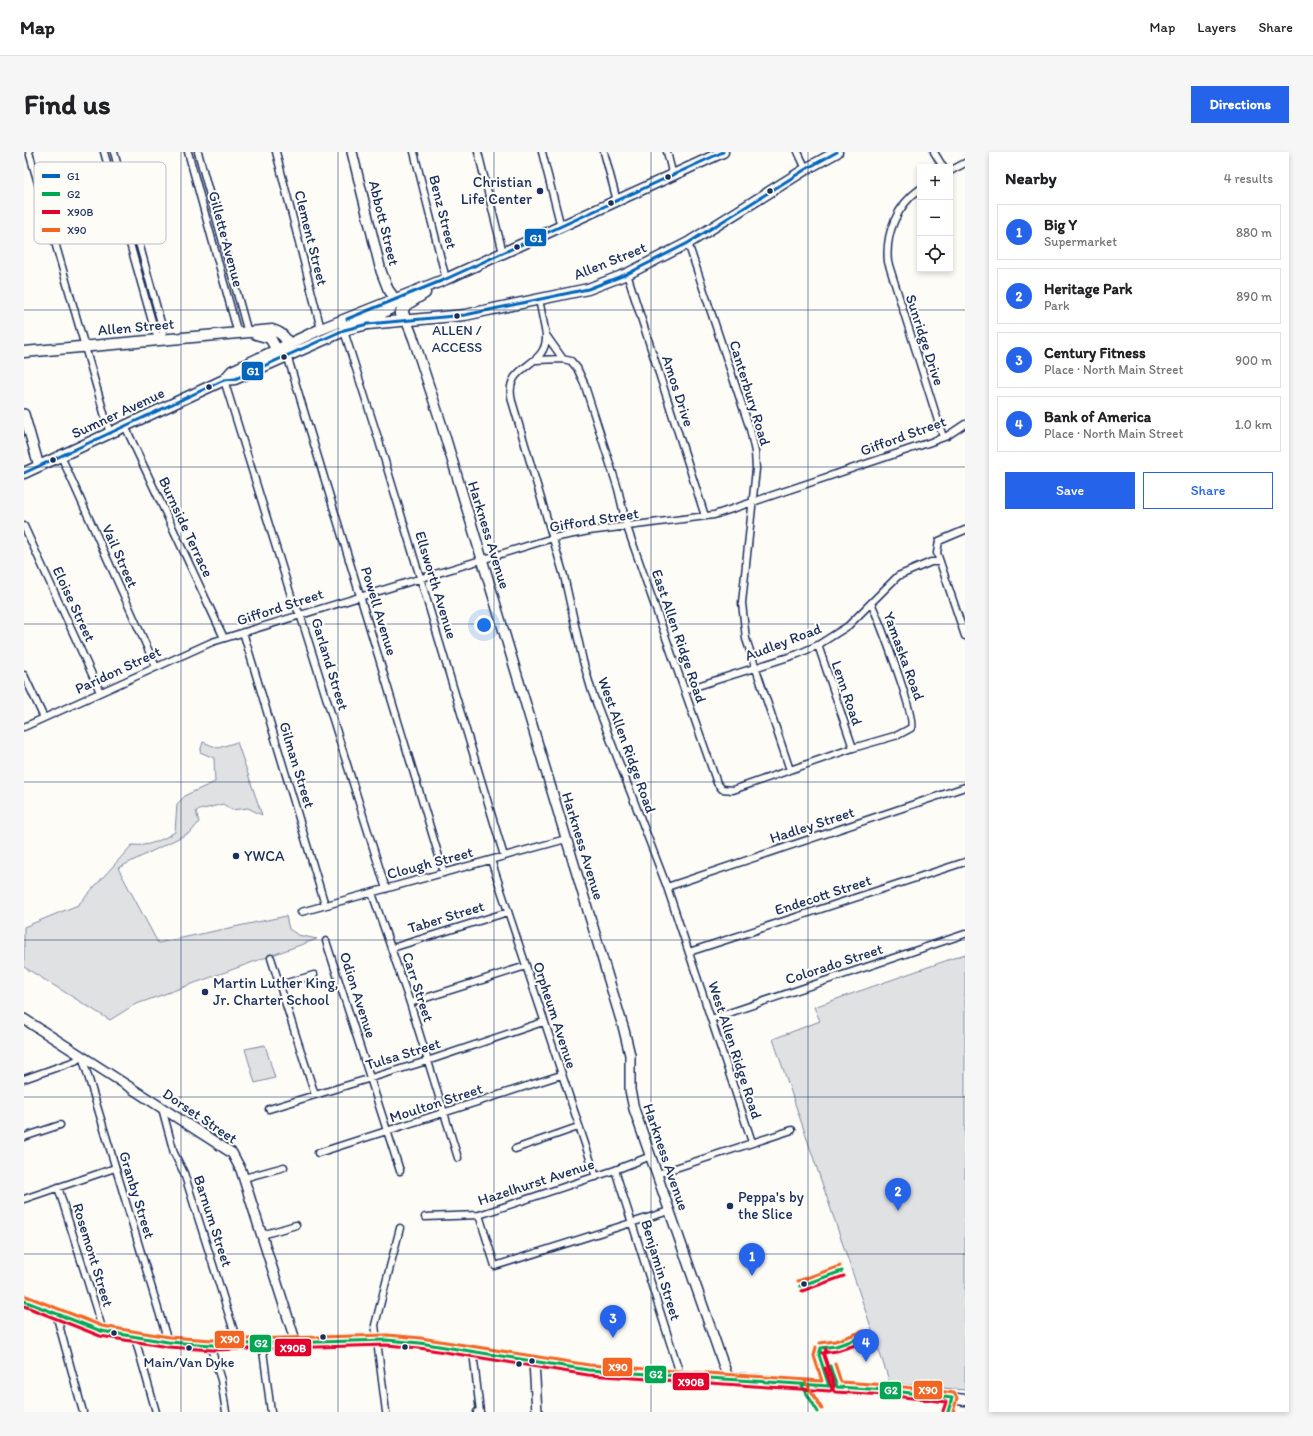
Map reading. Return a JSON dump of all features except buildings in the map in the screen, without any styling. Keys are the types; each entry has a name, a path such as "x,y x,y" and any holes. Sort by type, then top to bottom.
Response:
{"main road":[{"name":"Abbott Street","path":"352,152 381,271 394,300 403,315"},
{"name":"Sumner Avenue","path":"24,473 224,380 235,379 287,355 342,325 394,300 446,279 724,152"},
{"name":"Allen Street","path":"342,325 368,324 403,315 465,315 588,289 627,274 688,243 806,169 837,152"},
{"name":"Sumner Avenue","path":"403,315 412,300 432,290 446,279"},
{"name":"Harkness Avenue","path":"403,315 416,344 441,423 624,1030 630,1055 631,1096 728,1378"},
{"name":"Sumner Avenue","path":"224,380 232,371 288,344 321,329 342,325"},
{"name":"Allen Street","path":"24,352 275,330 283,335 288,344"},
{"name":"Allen Street","path":"245,333 268,337 277,350 287,355"},
{"path":"287,355 288,344"},
{"path":"24,414 39,466"},
{"name":"Dorset Street","path":"24,1019 229,1150 237,1160 244,1178 296,1343"},
{"path":"24,1301 103,1331 135,1338 168,1342 210,1345 377,1339 420,1343 601,1372 681,1377 728,1378 886,1390 965,1400"},
{"path":"534,1362 537,1412"}],"street":[{"path":"29,152 34,170"},
{"path":"104,152 107,162"},
{"path":"114,152 117,162"},
{"name":"Gillette Avenue","path":"188,152 204,209 245,333"},
{"name":"Gillette Avenue","path":"198,152 214,208 245,333"},
{"name":"Clement Street","path":"276,152 321,329"},
{"name":"Benz Street","path":"414,152 446,279"},
{"path":"478,152 503,253"},
{"path":"542,152 561,226"},
{"path":"604,152 617,201"},
{"path":"667,152 673,176"},
{"path":"798,152 806,169"},
{"path":"934,152 941,164"},
{"path":"953,169 965,163"},
{"name":"Sunridge Drive","path":"917,192 907,200 897,215 888,242 887,257 892,279 943,437"},
{"path":"204,209 214,208"},
{"name":"Canterbury Road","path":"688,243 754,446 756,469 754,502 742,603 746,639 790,770"},
{"path":"55,244 110,434"},
{"path":"130,244 155,332 162,340"},
{"path":"139,244 163,330 162,340"},
{"name":"Amos Drive","path":"627,274 705,516"},
{"name":"East Allen Ridge Road","path":"539,299 546,335 563,359 572,363 582,379 618,489 627,527 716,779 722,789 733,790 906,731 912,726 912,718"},
{"name":"Ellsworth Avenue","path":"342,325 504,856"},
{"name":"West Allen Ridge Road","path":"546,335 545,347 536,360 516,374 511,382 510,392 564,576 583,661 592,692 667,887 752,1142"},
{"name":"Powell Avenue","path":"287,355 444,873"},
{"path":"536,360 563,359"},
{"name":"Garland Street","path":"224,380 293,602 300,614 386,889"},
{"name":"Gifford Street","path":"224,638 360,595 553,538 589,531 714,515 943,437 965,424"},
{"name":"Burnside Terrace","path":"126,426 224,638"},
{"name":"Vail Street","path":"61,456 156,667"},
{"name":"Eloise Street","path":"24,526 100,692"},
{"path":"965,530 939,541 937,553 965,636"},
{"name":"Audley Road","path":"685,690 818,645 848,626 898,576 931,562 939,562"},
{"name":"Yamaska Road","path":"871,603 886,640 912,718"},
{"name":"Gilman Street","path":"243,632 325,906"},
{"name":"Paridon Street","path":"24,727 206,644 224,638"},
{"name":"Lenn Road","path":"818,645 853,748"},
{"path":"24,675 44,718"},
{"name":"Hadley Street","path":"667,887 965,787"},
{"name":"Clough Street","path":"301,912 566,839"},
{"name":"Orpheum Avenue","path":"491,860 578,1127 596,1177"},
{"name":"Endecott Street","path":"689,952 965,862"},
{"name":"Carr Street","path":"372,893 410,1003 458,1158"},
{"name":"Taber Street","path":"392,948 508,912"},
{"name":"Colorado Street","path":"710,1019 965,934"},
{"name":"Odion Avenue","path":"326,941 389,1132 400,1171"},
{"path":"271,958 315,1095"},
{"path":"410,1003 526,966"},
{"path":"280,985 314,975"},
{"name":"Tulsa Street","path":"270,1109 427,1061 544,1022"},
{"path":"24,1079 74,1061 82,1056"},
{"name":"Granby Street","path":"82,1056 168,1342"},
{"name":"Moulton Street","path":"318,1153 389,1132 561,1075"},
{"name":"Barnum Street","path":"162,1106 173,1151 184,1173 238,1344"},
{"path":"24,1137 60,1125"},
{"path":"515,1149 578,1127"},
{"path":"657,1174 792,1130"},
{"name":"Hazelhurst Avenue","path":"425,1217 478,1215 596,1177 651,1156"},
{"path":"24,1199 115,1168"},
{"path":"244,1178 284,1168"},
{"name":"Benjamin Street","path":"615,1170 681,1377"},
{"name":"Rosemont Street","path":"58,1187 103,1331"},
{"path":"478,1215 495,1266 670,1211"},
{"path":"262,1235 296,1225"},
{"path":"386,1412 377,1339 376,1318 400,1228"},
{"path":"56,1314 83,1412"},
{"path":"135,1338 156,1412"},
{"path":"262,1343 270,1412"},
{"path":"210,1345 221,1380 226,1412"},
{"path":"473,1352 479,1412"}],"shaded area":[{"path":"203,742 218,748 237,742 262,815 248,808 232,810 223,804 196,811 199,822 191,832 118,868 158,943 286,916 289,929 298,935 317,939 134,1005 110,1020 24,967 24,927 78,905 132,845 144,845 155,842 175,832 177,804 186,795 215,782 214,758 200,752"},
{"path":"965,954 965,1390 890,1383 773,1039 820,1021 814,1007"},
{"path":"265,1045 275,1078 255,1083 245,1049"}],"transit line":[{"name":"G1","path":"347,319 446,279 723,152"},
{"name":"G1","path":"24,473 224,380 235,379 344,330 368,324 465,315 588,289 627,274 688,243 806,169 837,152"},
{"name":"X90","path":"798,1281 840,1266"},
{"name":"G2","path":"800,1286 842,1271"},
{"name":"X90B","path":"802,1291 844,1276"},
{"name":"X90","path":"26,1296 102,1326 169,1337 212,1340 387,1335 421,1338 589,1365 822,1381 814,1356 816,1347"},
{"name":"G2","path":"24,1301 101,1331 168,1342 212,1345 387,1340 420,1343 588,1370 829,1386 819,1355 821,1348"},
{"name":"X90B","path":"24,1306 100,1336 168,1347 212,1350 387,1345 419,1348 588,1375 830,1391 833,1389 834,1385 824,1355 826,1349"},
{"name":"X90","path":"820,1343 835,1341 864,1331"},
{"name":"G2","path":"821,1348 836,1346 866,1336"},
{"name":"X90B","path":"822,1353 837,1351 868,1341"},
{"name":"X90","path":"835,1364 841,1382 887,1385 954,1393 957,1398 953,1412"},
{"name":"G2","path":"830,1366 837,1387 886,1390 952,1398 948,1412"},
{"name":"X90B","path":"825,1368 832,1389 835,1392 886,1395 946,1402 943,1411"},
{"name":"X90","path":"805,1381 822,1409"},
{"name":"G2","path":"801,1384 818,1412"}],"place":[{"name":"Christian Life Center","path":"540,191"},
{"name":"ALLEN / ACCESS","path":"457,316"},
{"name":"YWCA","path":"236,856"},
{"name":"Martin Luther King, Jr. Charter School","path":"205,992"},
{"name":"Peppa's by the Slice","path":"730,1206"},
{"name":"Heritage Park","path":"898,1211"},
{"name":"Big Y","path":"752,1276"},
{"name":"Century Fitness","path":"613,1338"},
{"name":"Main/Van Dyke","path":"189,1348"},
{"name":"Bank of America","path":"866,1362"}]}
